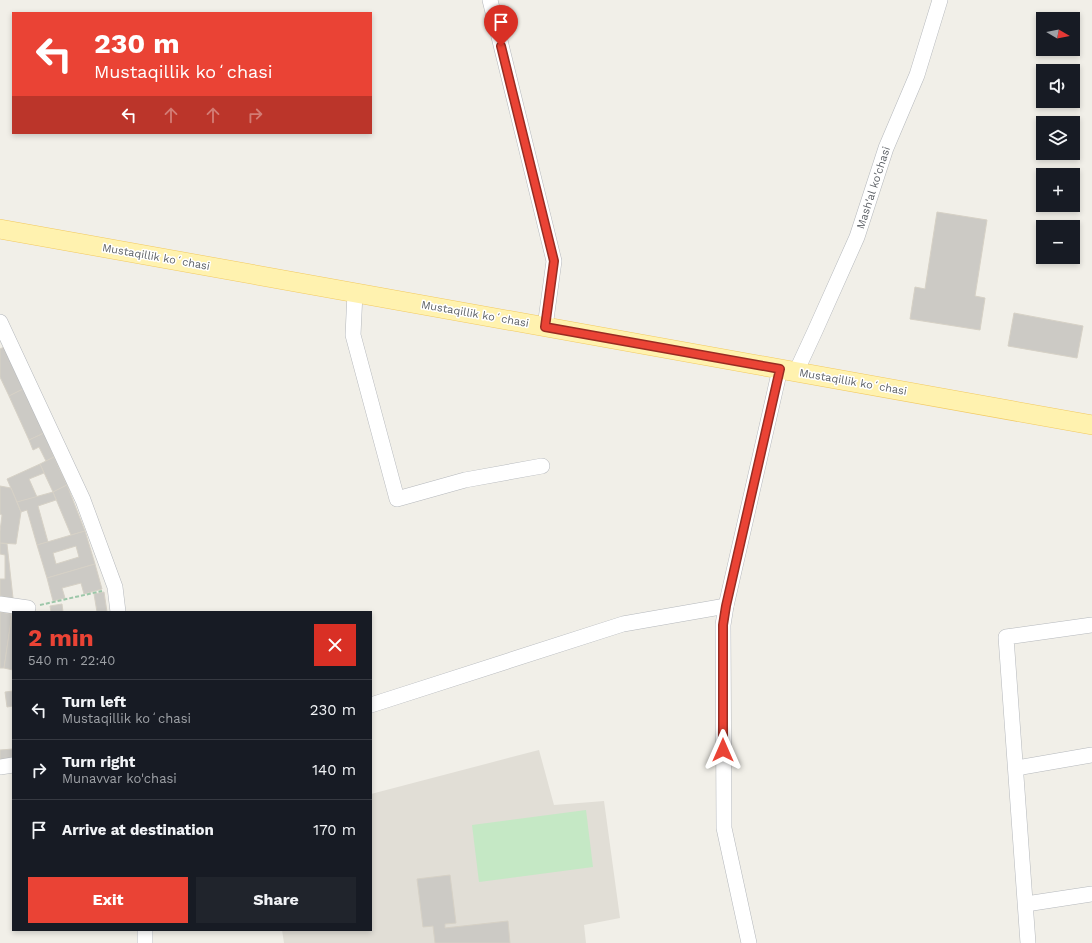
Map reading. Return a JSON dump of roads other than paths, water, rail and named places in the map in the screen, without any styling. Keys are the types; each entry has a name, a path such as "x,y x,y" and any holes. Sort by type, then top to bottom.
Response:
{"main road":[{"name":"Mustaqillik koʻchasi","path":"0,229 1092,425"}],"street":[{"path":"490,0 554,261 545,327"},
{"name":"Mash'al ko'chasi","path":"749,943 724,828 723,625 726,606 788,371 815,332 856,237 886,148 917,75 940,0"},
{"path":"355,293 353,335 397,499 465,480 542,466"},
{"path":"0,322 83,500 115,587 118,611"},
{"path":"0,604 28,608"},
{"path":"372,705 623,624 726,606"},
{"path":"1028,943 1006,637 1092,625"},
{"path":"1016,768 1092,755"},
{"path":"0,767 12,765"},
{"path":"1026,904 1092,894"},
{"path":"145,931 146,943"}]}
